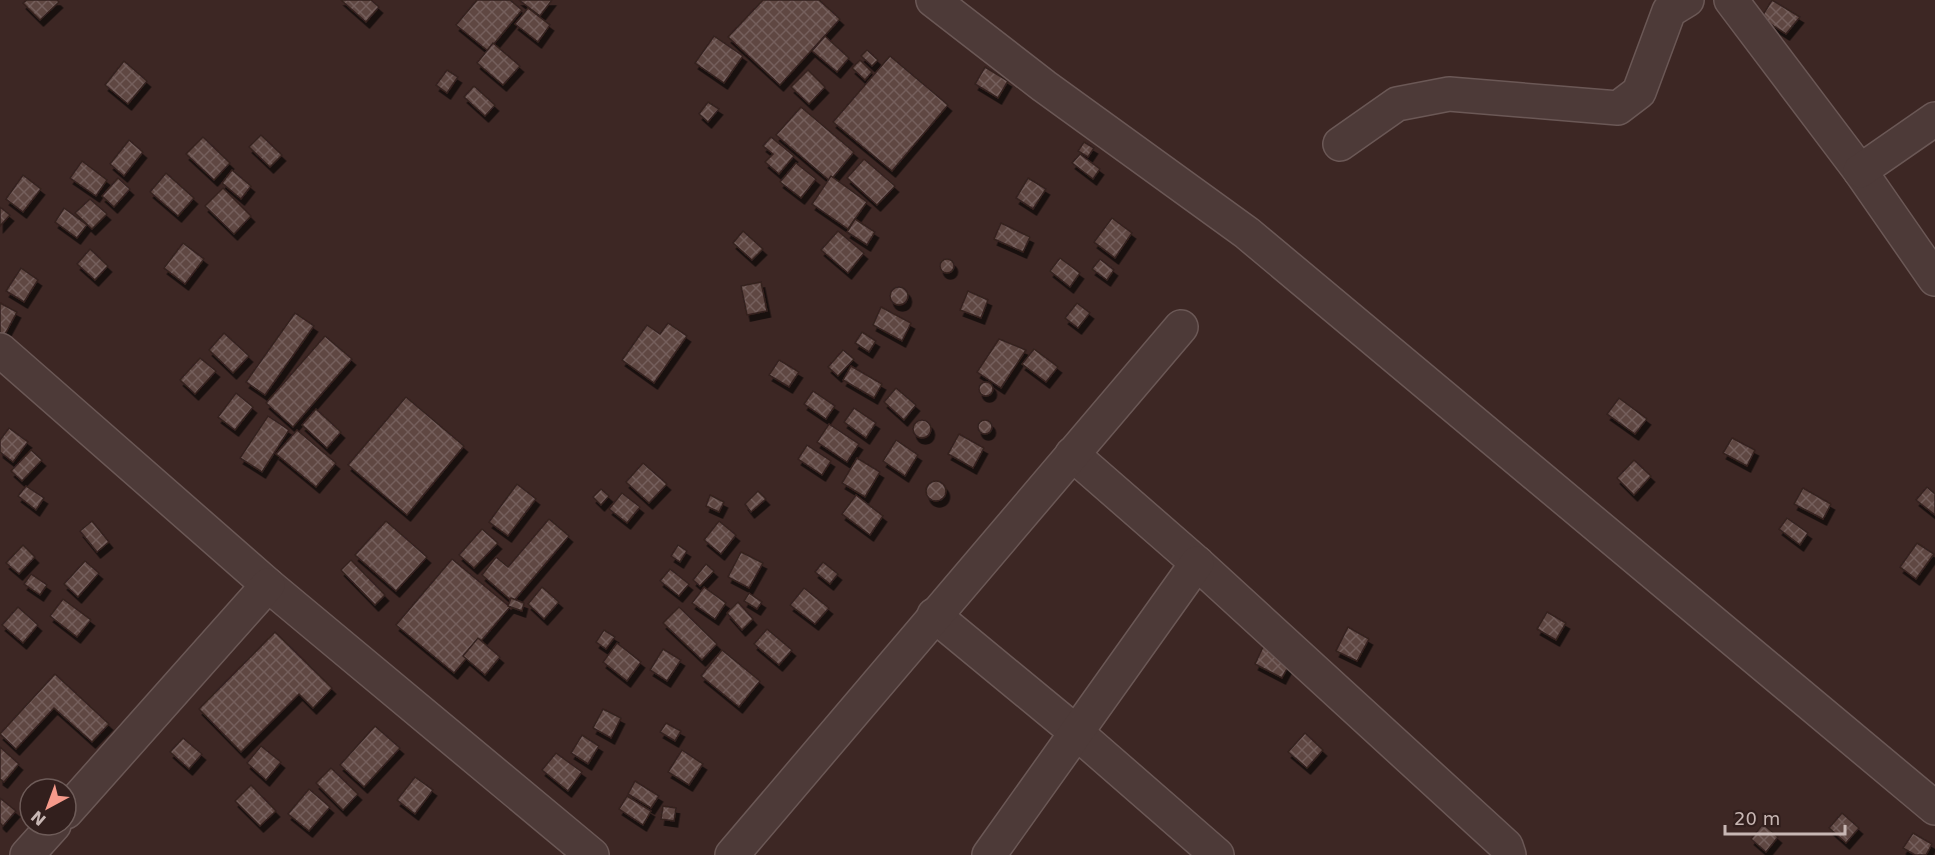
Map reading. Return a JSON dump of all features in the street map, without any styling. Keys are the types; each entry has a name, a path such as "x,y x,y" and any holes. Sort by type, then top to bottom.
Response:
{"street":[{"path":"933,0 1044,86 1247,234 1935,808"},
{"path":"1340,144 1397,104 1449,94 1618,108 1639,92 1669,11 1687,0"},
{"path":"1731,0 1860,171 1935,279"},
{"path":"1860,171 1935,119"},
{"path":"732,855 1181,327"},
{"path":"0,350 268,585 592,855"},
{"path":"1072,454 1197,563 1506,846 1509,855"},
{"path":"989,855 1197,563"},
{"path":"78,799 268,585"},
{"path":"934,615 1077,732 1217,855"},
{"path":"27,855 43,837"}],"building":[{"path":"27,0 57,0 59,2 40,20 23,3"},
{"path":"341,0 371,0 379,7 366,22"},
{"path":"477,0 510,0 522,10 488,51 456,25"},
{"path":"519,0 552,0 540,16"},
{"path":"763,0 819,0 840,19 780,85 728,37"},
{"path":"1772,0 1800,17 1786,34 1761,18"},
{"path":"528,8 550,25 538,42 515,24"},
{"path":"714,36 743,56 724,83 695,63"},
{"path":"825,36 849,58 837,72 812,51"},
{"path":"493,43 520,66 503,85 477,63"},
{"path":"867,50 878,60 872,66 861,56"},
{"path":"890,56 948,105 892,171 833,122"},
{"path":"860,60 872,72 865,80 852,68"},
{"path":"124,61 147,81 128,104 105,85"},
{"path":"985,67 1008,81 998,98 975,84"},
{"path":"447,70 458,77 447,93 436,85"},
{"path":"808,70 825,87 809,104 791,87"},
{"path":"474,86 495,105 485,116 464,97"},
{"path":"708,102 719,109 708,122 699,114"},
{"path":"801,107 854,152 830,181 776,135"},
{"path":"261,135 282,155 270,167 249,147"},
{"path":"203,137 230,163 214,180 186,154"},
{"path":"771,137 794,156 779,174 765,162 773,154 763,146"},
{"path":"129,140 143,152 124,176 110,164"},
{"path":"1084,142 1094,148 1088,157 1078,151"},
{"path":"1080,154 1100,169 1093,179 1072,163"},
{"path":"864,159 895,186 877,205 847,178"},
{"path":"82,161 107,180 96,196 70,178"},
{"path":"796,163 816,179 801,198 780,182"},
{"path":"232,170 251,186 241,199 222,183"},
{"path":"166,173 194,198 178,216 150,192"},
{"path":"23,175 41,189 23,212 6,199"},
{"path":"831,176 867,202 848,229 812,204"},
{"path":"118,178 130,189 114,207 102,196"},
{"path":"1028,178 1046,189 1033,209 1016,198"},
{"path":"223,188 251,216 234,234 205,206"},
{"path":"90,199 107,214 92,229 75,213"},
{"path":"0,207 10,215 0,226"},
{"path":"64,208 87,225 77,238 55,222"},
{"path":"1112,218 1132,233 1115,258 1094,242"},
{"path":"855,219 875,232 867,245 847,232"},
{"path":"1001,223 1030,237 1023,252 994,239"},
{"path":"743,231 763,249 752,260 733,243"},
{"path":"838,231 864,253 848,273 821,250"},
{"path":"183,243 204,259 185,284 164,268"},
{"path":"90,249 108,266 95,280 77,264"},
{"path":"1060,258 1080,273 1070,287 1050,271"},
{"path":"944,259 950,259 954,266 950,273 944,273 940,269 940,263"},
{"path":"1100,259 1114,270 1107,280 1092,269"},
{"path":"21,268 38,280 24,302 6,291"},
{"path":"761,282 767,311 747,315 741,286"},
{"path":"899,287 905,290 908,296 905,302 899,305 893,302 890,296 893,290"},
{"path":"968,291 988,300 981,318 960,310"},
{"path":"0,303 17,312 3,338 0,336"},
{"path":"1077,303 1090,313 1078,328 1065,318"},
{"path":"881,307 911,323 902,341 873,325"},
{"path":"295,313 314,326 265,395 246,382"},
{"path":"668,323 687,336 654,383 622,360 647,325 660,334"},
{"path":"862,332 876,341 869,352 855,343"},
{"path":"224,333 249,356 233,373 209,350"},
{"path":"325,336 352,359 293,427 266,403"},
{"path":"999,339 1026,350 1001,388 977,372"},
{"path":"1034,349 1058,367 1046,382 1022,364"},
{"path":"843,350 854,359 838,376 828,367"},
{"path":"200,358 216,371 195,394 180,380"},
{"path":"779,360 799,372 789,387 769,375"},
{"path":"851,366 882,384 874,398 843,380"},
{"path":"983,382 989,382 993,389 989,396 983,396 979,392 979,386"},
{"path":"896,388 916,405 904,420 884,402"},
{"path":"813,391 835,406 826,419 804,404"},
{"path":"236,393 253,407 235,430 218,417"},
{"path":"406,397 464,446 407,515 348,465"},
{"path":"1619,398 1647,419 1635,434 1607,414"},
{"path":"854,408 876,423 866,438 844,422"},
{"path":"316,409 341,432 327,448 302,425"},
{"path":"268,416 289,430 262,472 240,458"},
{"path":"922,420 928,423 931,429 928,435 922,438 916,435 913,429 916,423"},
{"path":"985,420 990,422 992,427 990,432 985,434 980,432 978,427 980,422"},
{"path":"829,424 859,444 847,462 817,442"},
{"path":"9,428 28,442 13,462 0,452 0,440"},
{"path":"297,430 336,463 316,487 276,454"},
{"path":"959,434 984,448 973,468 948,454"},
{"path":"1732,438 1755,450 1747,466 1723,453"},
{"path":"896,440 918,455 905,476 883,461"},
{"path":"807,445 831,461 822,475 798,459"},
{"path":"31,450 42,460 22,481 11,471"},
{"path":"857,458 880,472 865,497 842,483"},
{"path":"1634,460 1651,476 1634,495 1617,478"},
{"path":"643,463 667,484 649,503 626,482"},
{"path":"936,481 943,484 946,491 943,498 936,501 929,498 926,491 929,484"},
{"path":"517,484 536,499 508,536 489,522"},
{"path":"26,486 44,498 36,510 18,496"},
{"path":"1927,487 1935,494 1935,515 1916,500"},
{"path":"1803,488 1831,504 1823,519 1794,504"},
{"path":"601,489 609,496 601,505 593,497"},
{"path":"758,491 766,499 751,512 745,504"},
{"path":"622,493 640,507 627,523 609,509"},
{"path":"710,495 724,502 719,512 706,506"},
{"path":"856,495 883,516 870,535 842,514"},
{"path":"1787,518 1808,533 1800,545 1779,529"},
{"path":"549,519 569,536 513,602 482,575 496,557 508,567"},
{"path":"92,521 109,542 97,552 80,531"},
{"path":"386,521 427,557 396,591 355,555"},
{"path":"719,521 736,535 721,554 704,540"},
{"path":"482,529 498,543 474,568 459,555"},
{"path":"1917,543 1934,554 1916,579 1900,567"},
{"path":"23,545 35,557 19,574 6,563"},
{"path":"678,545 687,551 680,562 671,556"},
{"path":"741,552 763,563 749,588 728,577"},
{"path":"452,559 510,607 454,673 396,625"},
{"path":"351,560 385,595 375,605 341,570"},
{"path":"85,561 99,573 78,597 64,584"},
{"path":"823,562 838,574 830,584 815,572"},
{"path":"706,564 714,571 700,586 693,580"},
{"path":"670,569 689,584 679,596 660,581"},
{"path":"31,574 47,585 40,595 24,584"},
{"path":"542,587 559,602 544,619 528,604"},
{"path":"704,587 726,603 715,619 692,603"},
{"path":"804,588 829,608 815,624 790,605"},
{"path":"749,593 762,602 757,609 744,601"},
{"path":"511,598 524,603 522,611 508,606"},
{"path":"63,599 91,620 77,637 50,616"},
{"path":"738,602 753,619 742,630 727,613"},
{"path":"18,607 38,625 23,643 2,625"},
{"path":"679,607 717,644 702,660 663,623"},
{"path":"1547,612 1566,623 1556,640 1537,629"},
{"path":"1348,627 1369,639 1357,661 1336,651"},
{"path":"767,629 792,650 779,665 754,644"},
{"path":"604,630 615,637 606,649 596,642"},
{"path":"275,632 332,688 313,708 299,694 241,752 199,709"},
{"path":"478,638 500,657 485,675 463,656"},
{"path":"617,643 641,662 627,681 603,662"},
{"path":"1263,647 1291,661 1282,678 1255,664"},
{"path":"663,649 681,660 667,681 650,670"},
{"path":"722,650 760,681 739,707 701,676"},
{"path":"55,674 109,724 92,742 54,708 16,749 0,734"},
{"path":"603,709 621,718 611,738 593,728"},
{"path":"666,723 681,731 675,741 660,732"},
{"path":"375,726 400,748 364,787 340,765"},
{"path":"1305,733 1323,750 1307,768 1288,752"},
{"path":"582,735 599,746 588,764 571,753"},
{"path":"183,738 202,754 189,769 170,752"},
{"path":"261,746 281,762 266,780 247,763"},
{"path":"0,747 19,764 4,782 0,779"},
{"path":"682,750 703,764 689,785 668,772"},
{"path":"556,753 582,772 568,791 542,770"},
{"path":"331,768 358,794 343,810 316,783"},
{"path":"415,777 433,790 415,814 397,800"},
{"path":"635,781 659,796 651,808 628,794"},
{"path":"251,785 276,811 260,826 235,801"},
{"path":"309,789 330,807 309,831 288,814"},
{"path":"627,796 651,811 643,825 619,809"},
{"path":"0,798 16,811 3,826 0,823"},
{"path":"663,806 676,808 674,821 661,819"},
{"path":"1842,813 1859,828 1846,843 1829,828"},
{"path":"1763,824 1778,837 1766,852 1751,839"},
{"path":"1913,833 1932,844 1926,855 1915,855 1903,848"}]}
